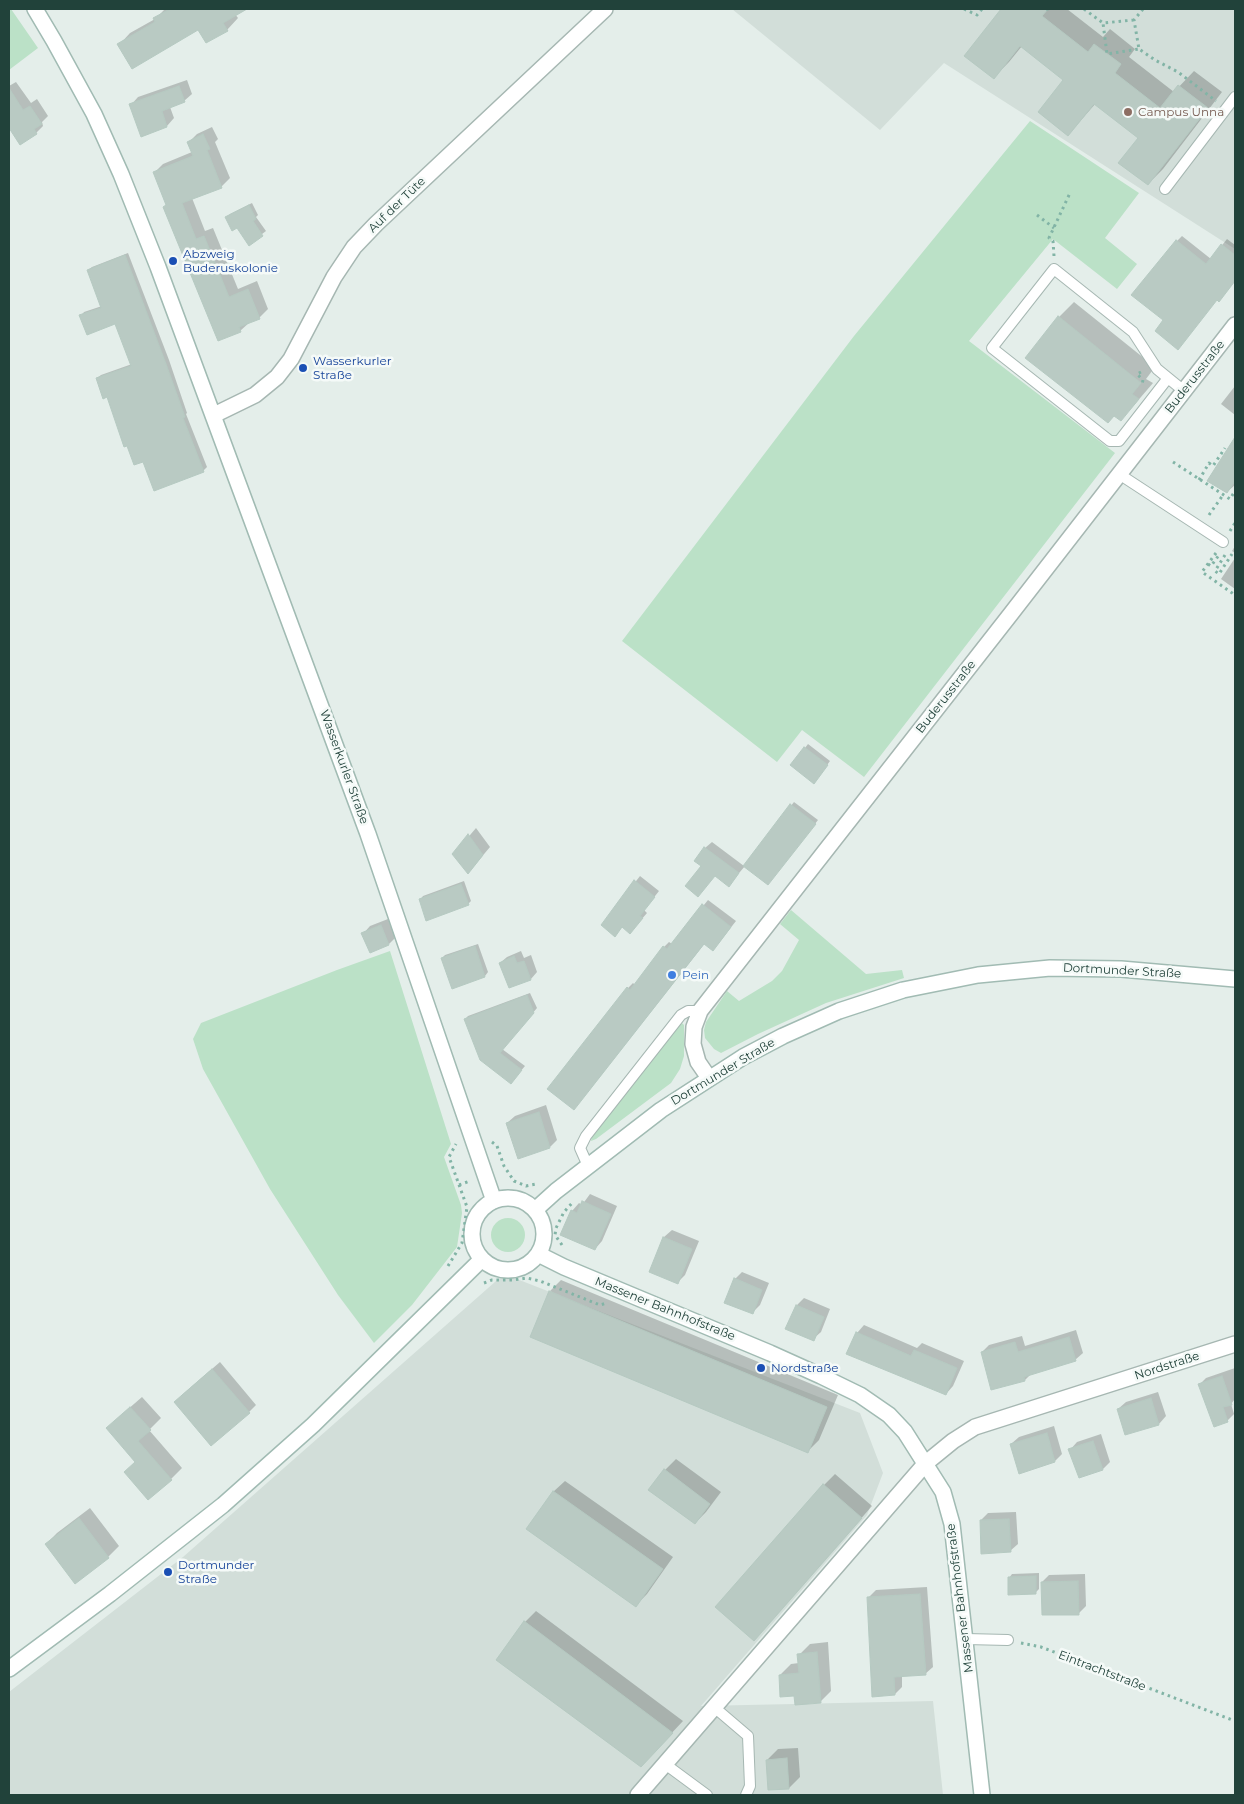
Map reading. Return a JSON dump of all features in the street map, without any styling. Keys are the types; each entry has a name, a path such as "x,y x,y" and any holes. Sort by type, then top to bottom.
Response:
{"main road":[{"name":"Wasserkurler Straße","path":"35,9 94,114 125,183 214,415 372,843 494,1201"},
{"name":"Auf der Tüte","path":"214,415 255,395 277,377 291,359 334,277 354,247 376,224 605,9"},
{"name":"Buderusstraße","path":"709,1078 698,1062 694,1044 694,1027 700,1011 1235,325"},
{"name":"Dortmunder Straße","path":"535,1210 588,1166 661,1110 709,1078 782,1036 839,1011 903,990 978,975 1050,968 1121,969 1235,979"},
{"path":"508,1198 523,1201 535,1210 541,1219 544,1230 542,1247 531,1262 522,1268 508,1270 494,1267 482,1259 475,1247 472,1234 475,1220 483,1209 494,1201 508,1198"},
{"name":"Massener Bahnhofstraße","path":"538,1254 564,1267 770,1352 860,1395 888,1415 905,1432 943,1492 952,1524 982,1795"},
{"path":"9,1670 110,1594 222,1505 313,1424 482,1259"},
{"name":"Nordstraße","path":"638,1795 926,1463 953,1442 975,1427 1235,1344"}],"lane":[{"path":"1166,189 1235,97"},
{"path":"1168,378 1119,441 1110,441 992,348 1054,269 1133,332 1157,369 1184,391"},
{"path":"1120,474 1223,542"},
{"path":"588,1166 580,1148 586,1136 680,1015 688,1011 700,1011"},
{"path":"966,1638 1008,1640"},
{"path":"714,1707 748,1736 750,1786 746,1795"},
{"path":"665,1764 707,1795"}],"path":[{"path":"964,9 977,15 982,9"},
{"path":"1084,9 1103,23 1134,20 1143,9"},
{"path":"1134,20 1139,49"},
{"path":"1103,23 1107,54 1139,49 1178,72 1226,109"},
{"path":"1054,269 1053,241 1049,238 1070,193"},
{"path":"1037,215 1054,228"},
{"path":"1199,480 1209,464 1213,466 1225,448"},
{"path":"1172,462 1230,499 1235,491"},
{"path":"1200,528 1223,495"},
{"path":"1208,564 1211,566 1222,550 1226,553 1215,571 1219,574 1233,553"},
{"path":"1216,582 1235,595"},
{"path":"497,1146 504,1166 514,1181 526,1186 538,1183"},
{"path":"449,1265 460,1248 467,1207 448,1157 454,1148"},
{"path":"459,1185 469,1181"},
{"path":"567,1249 557,1240 555,1235 556,1228 564,1212 574,1201"},
{"path":"481,1285 492,1280 527,1278 540,1281 600,1305"},
{"name":"Eintrachtstraße","path":"1008,1640 1041,1647 1235,1721"}],"shaded area":[{"name":"Campus Unna","path":"732,9 1235,9 1235,249 944,63 880,130"},
{"path":"504,1274 860,1413 883,1473 867,1515 701,1706 933,1701 943,1795 9,1795 9,1692 183,1557"}],"green space":[{"path":"9,9 11,9 38,48 9,70"},
{"path":"1030,121 1139,193 1105,238 1137,264 1117,289 1053,239 969,341 1115,453 864,777 802,730 777,762 622,641 854,336"},
{"path":"791,910 866,974 902,970 904,978 826,1003 721,1053 714,1049 705,1038 706,1022 727,991 739,1001 772,981 782,971 799,940 780,924"},
{"path":"390,951 451,1144 444,1157 462,1213 457,1247 412,1305 374,1343 338,1295 270,1189 203,1069 193,1039 201,1023"},
{"path":"682,1023 684,1025 684,1056 680,1069 671,1083 591,1141 592,1134 676,1027"},
{"path":"508,1218 515,1219 520,1223 524,1228 524,1242 520,1247 515,1251 508,1252 501,1251 496,1247 492,1242 491,1235 492,1228 496,1223 501,1219"}],"building":[{"path":"170,9 247,9 223,23 228,31 206,43 198,30 132,69 117,44 155,22 153,18"},
{"path":"1001,9 1048,9 1042,16 1088,52 1094,44 1121,64 1115,73 1160,108 1178,85 1208,108 1148,185 1118,163 1138,138 1094,104 1068,136 1038,112 1063,80 1020,46 994,79 964,56"},
{"path":"179,86 185,102 162,111 167,127 141,137 129,104"},
{"path":"9,88 23,110 30,106 42,124 34,129 37,134 20,145 9,128"},
{"path":"203,134 210,149 207,150 222,188 182,203 196,239 204,236 229,297 248,289 260,319 239,327 241,332 218,341 163,207 166,205 153,172 193,156 187,142"},
{"path":"249,205 256,219 253,221 263,236 249,246 237,228 232,231 225,217"},
{"path":"1176,240 1206,264 1221,244 1235,255 1235,281 1219,302 1217,300 1178,350 1155,331 1163,320 1131,295"},
{"path":"125,255 204,472 154,491 143,462 134,465 127,446 124,447 107,397 103,399 96,378 131,366 115,324 87,335 79,315 101,308 87,270"},
{"path":"1058,316 1141,383 1132,394 1139,399 1121,421 1114,416 1108,423 1025,358"},
{"path":"1235,437 1235,481 1227,493 1207,481"},
{"path":"804,747 828,765 814,784 790,765"},
{"path":"790,804 816,824 768,885 743,866"},
{"path":"468,834 483,855 468,874 452,854"},
{"path":"704,847 739,873 729,887 715,876 698,897 685,886 701,866 694,861"},
{"path":"634,880 655,897 640,916 643,918 630,934 622,927 615,937 601,925"},
{"path":"461,884 469,905 426,921 419,899"},
{"path":"702,904 731,927 713,951 704,944 574,1110 547,1089 627,987 630,990 663,946 667,949"},
{"path":"381,925 389,945 370,953 361,933"},
{"path":"475,946 485,977 452,989 441,958"},
{"path":"514,956 517,963 524,961 531,980 509,988 499,963"},
{"path":"527,995 534,1013 500,1053 522,1070 511,1084 480,1060 464,1019"},
{"path":"539,1112 550,1148 518,1159 506,1123"},
{"path":"582,1201 611,1214 595,1250 560,1235 571,1210 577,1213"},
{"path":"663,1237 692,1249 678,1284 649,1272"},
{"path":"734,1278 762,1290 753,1314 724,1303"},
{"path":"549,1291 827,1407 808,1453 530,1337"},
{"path":"796,1305 824,1317 814,1341 785,1329"},
{"path":"856,1332 911,1356 914,1350 957,1368 946,1395 846,1354"},
{"path":"1069,1337 1076,1361 1024,1377 1025,1381 991,1390 981,1352 1015,1342 1018,1352"},
{"path":"212,1369 250,1413 211,1446 174,1402"},
{"path":"1222,1376 1232,1405 1223,1407 1228,1422 1214,1427 1198,1384"},
{"path":"1151,1398 1159,1425 1125,1435 1117,1409"},
{"path":"130,1407 151,1430 138,1441 172,1480 148,1500 124,1472 135,1462 106,1428"},
{"path":"1047,1433 1055,1462 1019,1474 1010,1444"},
{"path":"1093,1441 1103,1470 1079,1478 1068,1449"},
{"path":"664,1469 710,1504 695,1524 648,1490"},
{"path":"823,1484 862,1518 754,1641 715,1607"},
{"path":"553,1491 663,1569 636,1607 526,1529"},
{"path":"79,1518 109,1558 75,1584 45,1544"},
{"path":"1009,1519 1011,1552 981,1554 980,1520"},
{"path":"1036,1576 1036,1594 1008,1595 1008,1577"},
{"path":"1078,1581 1079,1615 1042,1615 1041,1582"},
{"path":"920,1594 926,1675 894,1677 895,1695 872,1697 867,1597"},
{"path":"524,1621 673,1733 641,1767 496,1660"},
{"path":"817,1652 821,1703 795,1705 794,1696 780,1697 779,1675 799,1673 797,1654"},
{"path":"787,1758 789,1789 768,1790 766,1760"}],"place":[{"name":"Campus Unna","path":"1128,112"},
{"name":"Abzweig Buderuskolonie","path":"173,261"},
{"name":"Wasserkurler Straße","path":"303,368"},
{"name":"Pein","path":"672,975"},
{"name":"Nordstraße","path":"761,1368"},
{"name":"Dortmunder Straße","path":"168,1572"}]}
